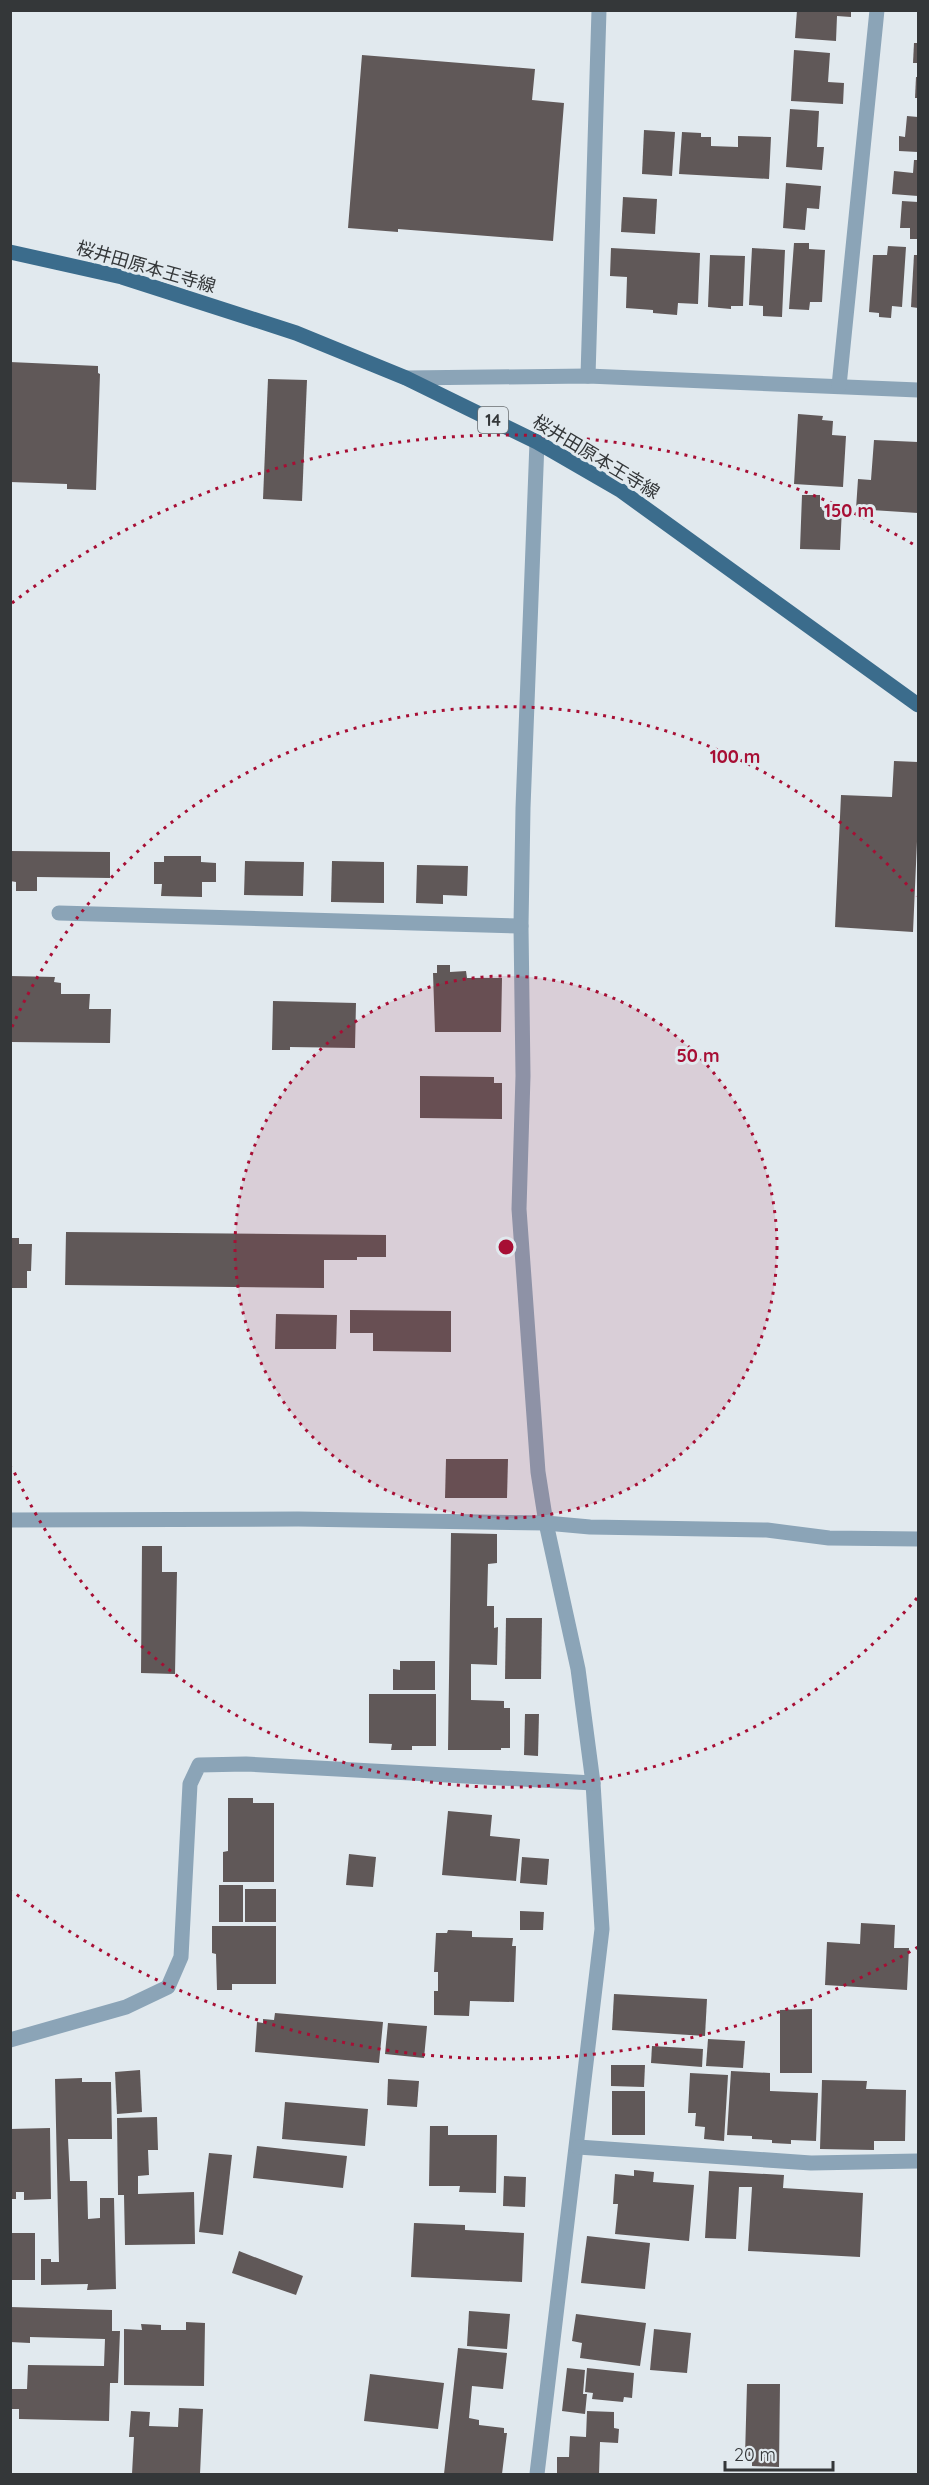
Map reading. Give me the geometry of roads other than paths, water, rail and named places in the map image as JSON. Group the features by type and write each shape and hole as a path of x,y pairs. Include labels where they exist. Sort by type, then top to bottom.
{"main road":[{"name":"桜井田原本王寺線","path":"10,252 122,277 296,333 406,378 537,442 620,490 918,705"}],"street":[{"path":"588,376 599,10"},
{"path":"839,386 877,10"},
{"path":"406,378 588,376 918,390"},
{"path":"537,442 521,926 523,1076 519,1209 538,1472 546,1523 578,1669 593,1783 602,1929 578,2148 537,2475"},
{"path":"59,913 521,926"},
{"path":"10,1520 298,1519 546,1523 590,1527 767,1530 829,1538 918,1539"},
{"path":"10,2040 126,2007 168,1986 181,1957 190,1784 199,1765 246,1764 593,1783"},
{"path":"578,2148 811,2163 918,2161"}]}
